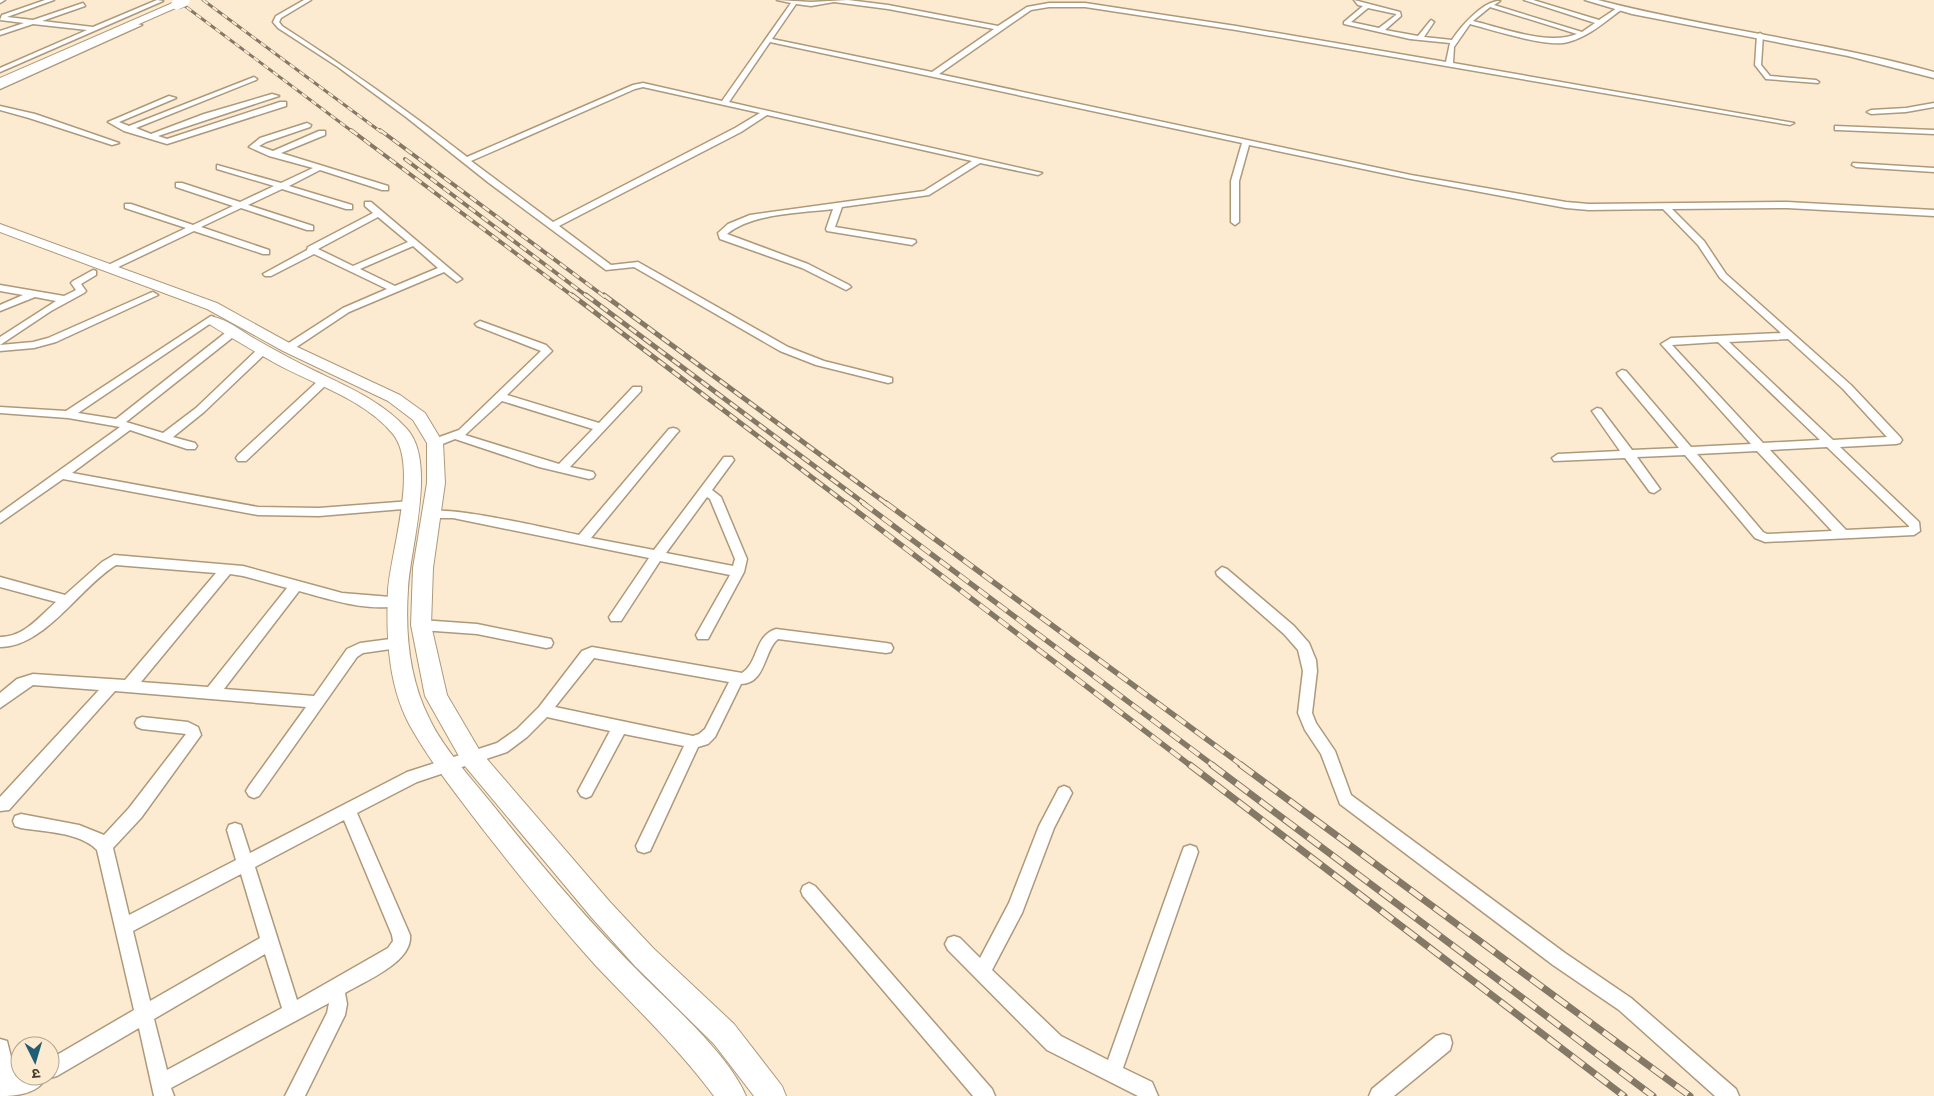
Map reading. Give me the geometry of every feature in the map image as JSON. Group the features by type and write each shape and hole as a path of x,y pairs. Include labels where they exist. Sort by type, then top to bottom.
{"main road":[{"path":"0,76 171,0"},
{"path":"0,82 186,0"},
{"path":"0,228 106,272 211,319 263,350 378,411 402,433 408,445 412,471 411,505 401,565 398,601 398,643 403,681 420,724 446,764 532,874 605,956 698,1051 732,1096"},
{"path":"0,239 212,306 288,348 394,398 418,417 435,443 436,482 423,568 421,625 436,696 472,758 626,937 724,1034 772,1096"}],"street":[{"path":"0,18 51,0"},
{"path":"308,0 278,17 276,22 280,27 369,86 609,268 635,264 784,349 820,362 888,380"},
{"path":"780,0 817,4 834,0 888,7 997,28"},
{"path":"1357,0 1358,3 1366,6 1393,11 1399,14 1380,31"},
{"path":"1485,0 1582,34"},
{"path":"1527,0 1599,22"},
{"path":"1589,0 1670,21 1760,35 1880,59 1934,75"},
{"path":"0,70 160,1"},
{"path":"1449,65 1451,46 1468,22 1480,11 1495,2"},
{"path":"725,102 794,3"},
{"path":"0,33 83,4"},
{"path":"934,74 1022,12 1036,7 1097,5 1790,123"},
{"path":"1366,6 1346,23 1380,31 1454,42"},
{"path":"1468,22 1555,41 1571,40 1619,9"},
{"path":"0,18 95,29"},
{"path":"1420,37 1420,34 1431,22"},
{"path":"0,87 139,25"},
{"path":"1760,35 1758,65 1768,78 1816,82"},
{"path":"770,40 1412,176 1566,205 1787,205 1934,213"},
{"path":"112,129 123,127 254,79"},
{"path":"466,160 638,85 649,85 1038,173"},
{"path":"149,137 207,116 275,96"},
{"path":"172,98 112,121 149,137 170,142 283,104"},
{"path":"1871,112 1906,110 1934,105"},
{"path":"0,108 32,116 115,143"},
{"path":"553,226 738,130 767,112"},
{"path":"307,125 263,140 253,147 385,188"},
{"path":"1838,128 1934,132"},
{"path":"94,136 103,132"},
{"path":"272,154 322,133"},
{"path":"1235,222 1235,181 1246,141"},
{"path":"846,287 805,266 722,235 731,226 750,218 926,193 979,160"},
{"path":"1856,166 1934,170"},
{"path":"220,167 349,207"},
{"path":"0,347 63,300 80,291 76,283 106,272 319,168"},
{"path":"178,186 310,228"},
{"path":"368,204 457,280"},
{"path":"839,204 830,229 912,242"},
{"path":"128,206 266,252"},
{"path":"1558,458 1893,441 1896,438 1847,388 1723,276 1701,243 1665,206"},
{"path":"313,251 311,249 318,244 379,213"},
{"path":"353,269 414,243"},
{"path":"313,251 394,289"},
{"path":"268,274 313,251"},
{"path":"288,348 346,310 444,269"},
{"path":"0,288 63,300"},
{"path":"0,308 34,294"},
{"path":"0,347 52,340 154,295"},
{"path":"68,415 211,319"},
{"path":"435,443 456,436 501,397 545,354 546,349 480,324"},
{"path":"0,519 61,475 233,332"},
{"path":"1789,336 1671,341 1666,344 1760,448 1843,534"},
{"path":"1622,372 1759,535 1765,538 1914,531 1916,524 1721,339"},
{"path":"165,437 200,410 263,350"},
{"path":"242,458 323,382"},
{"path":"561,469 637,389"},
{"path":"501,397 600,427"},
{"path":"0,410 68,415 123,424 191,446"},
{"path":"1597,411 1654,489"},
{"path":"581,540 673,431"},
{"path":"456,436 561,469 589,475"},
{"path":"616,617 657,556 728,460"},
{"path":"61,475 258,511 319,512 411,505"},
{"path":"704,635 738,572 741,558 715,498 705,491"},
{"path":"430,514 453,514 738,572"},
{"path":"0,642 19,641 114,560 227,569 342,598 362,601 398,601"},
{"path":"129,686 227,569"},
{"path":"1222,572 1289,630 1304,648 1309,660 1310,672 1305,713 1310,726 1328,751 1344,799 1559,959 1626,1004 1729,1096"},
{"path":"0,582 67,600"},
{"path":"212,693 296,585"},
{"path":"421,625 477,629 546,643"},
{"path":"125,926 347,809 412,777 446,764 502,748 512,742 544,711 581,662 592,652 737,679 750,677 766,640 776,634 886,648"},
{"path":"254,790 352,653 360,648 398,643"},
{"path":"0,702 21,683 33,679 316,702"},
{"path":"544,711 693,742 705,739 710,733 737,679"},
{"path":"3,805 112,685"},
{"path":"104,846 135,813 194,735 193,731 188,728 142,723"},
{"path":"586,791 620,727"},
{"path":"644,846 693,742"},
{"path":"982,972 1016,907 1047,826 1064,793"},
{"path":"20,821 88,834 100,840 104,846 125,926 163,1089 394,954 402,941 347,809"},
{"path":"235,830 292,1013"},
{"path":"1113,1071 1148,980 1169,908 1190,852"},
{"path":"809,891 985,1096"},
{"path":"60,1063 270,942"},
{"path":"954,944 1054,1043 1113,1071 1145,1089 1148,1096"},
{"path":"295,1096 336,1015 338,1004 336,989"},
{"path":"1379,1096 1443,1043"},
{"path":"0,1048 7,1094 20,1086"}],"railway":[{"path":"177,0 353,132"},
{"path":"203,0 381,132"},
{"path":"351,130 574,297"},
{"path":"380,130 605,297"},
{"path":"405,159 588,297"},
{"path":"572,295 847,504"},
{"path":"586,295 865,504"},
{"path":"604,295 887,504"},
{"path":"846,503 1191,766"},
{"path":"863,503 1214,766"},
{"path":"886,503 1243,766"},
{"path":"1190,765 1624,1096"},
{"path":"1212,765 1653,1096"},
{"path":"1241,765 1690,1096"}]}
